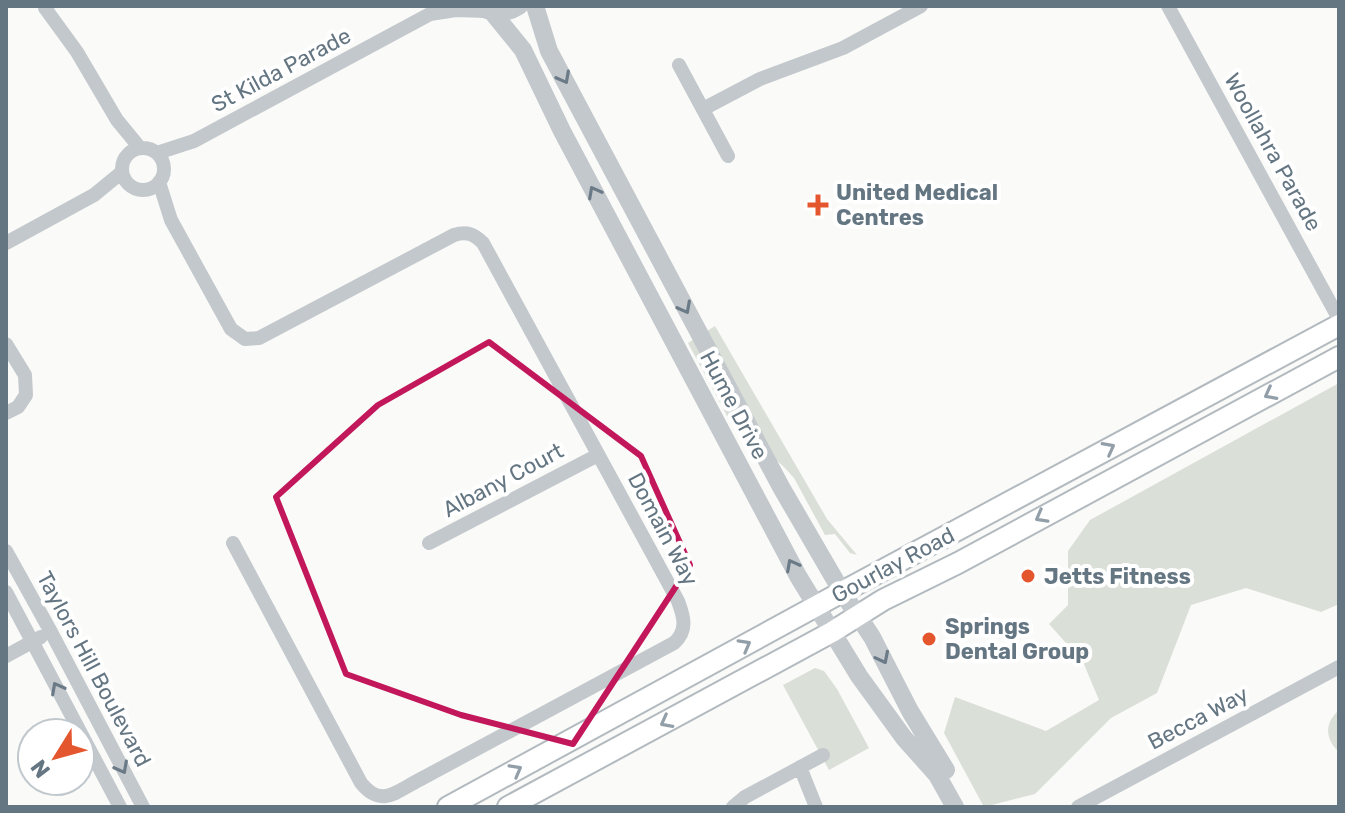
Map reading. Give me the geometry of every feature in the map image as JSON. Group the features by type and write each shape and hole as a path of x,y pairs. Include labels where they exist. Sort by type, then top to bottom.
{"main road":[{"name":"Gourlay Road","path":"448,807 1339,322"},
{"name":"Gourlay Road","path":"508,807 832,632 883,600 958,563 1339,357"}],"street":[{"path":"486,10 511,11 519,6"},
{"name":"Hume Drive","path":"535,6 549,51 773,473 842,592 872,637 910,711 966,807"},
{"path":"703,109 760,79 843,48 921,6"},
{"name":"Woollahra Parade","path":"1168,6 1339,322"},
{"path":"45,7 77,52 117,120 140,148"},
{"name":"St Kilda Parade","path":"160,160 434,10 486,10"},
{"name":"Hume Drive","path":"486,10 523,50 596,196 816,607 880,705 937,775 955,807"},
{"path":"679,65 728,156"},
{"path":"117,120 126,157"},
{"path":"140,148 152,150 164,172 159,182 150,189 134,188 126,179 123,162 126,157 140,148"},
{"path":"6,243 126,179"},
{"name":"Domain Way","path":"159,182 171,220 231,329 245,339 259,338 454,235 464,232 475,235 483,243 678,601 684,615 684,627 681,637 674,643 387,797 375,796 361,783 233,543"},
{"name":"Domain Way","path":"145,190 171,220"},
{"path":"6,344 25,375 26,395 18,407 6,413"},
{"name":"Albany Court","path":"429,543 598,455"},
{"name":"Taylors Hill Boulevard","path":"6,551 143,807"},
{"name":"Taylors Hill Boulevard","path":"6,592 120,807"},
{"path":"6,656 51,632"},
{"name":"Becca Way","path":"1078,807 1339,667"},
{"path":"733,807 745,797 823,755"},
{"path":"796,770 815,804"}],"highlighted area":[{"path":"489,342 641,456 690,565 573,744 461,715 346,674 276,497 378,405"}],"shaded area":[{"path":"715,326 827,519 857,555 850,553 835,534 825,535 794,478 727,416 688,343"},
{"path":"1339,383 1339,604 1321,612 1246,588 1191,605 1157,693 1111,718 1035,794 984,807 944,733 955,697 1046,731 1099,700 1083,662 1049,624 1068,605 1068,551 1090,520"},
{"path":"815,668 824,671 837,689 869,748 829,770 783,685"},
{"path":"1339,710 1339,752 1331,742 1328,731 1331,720"}],"place":[{"name":"United Medical Centres","path":"818,205"},
{"name":"Jetts Fitness","path":"1028,576"},
{"name":"Springs Dental Group","path":"929,639"}]}
